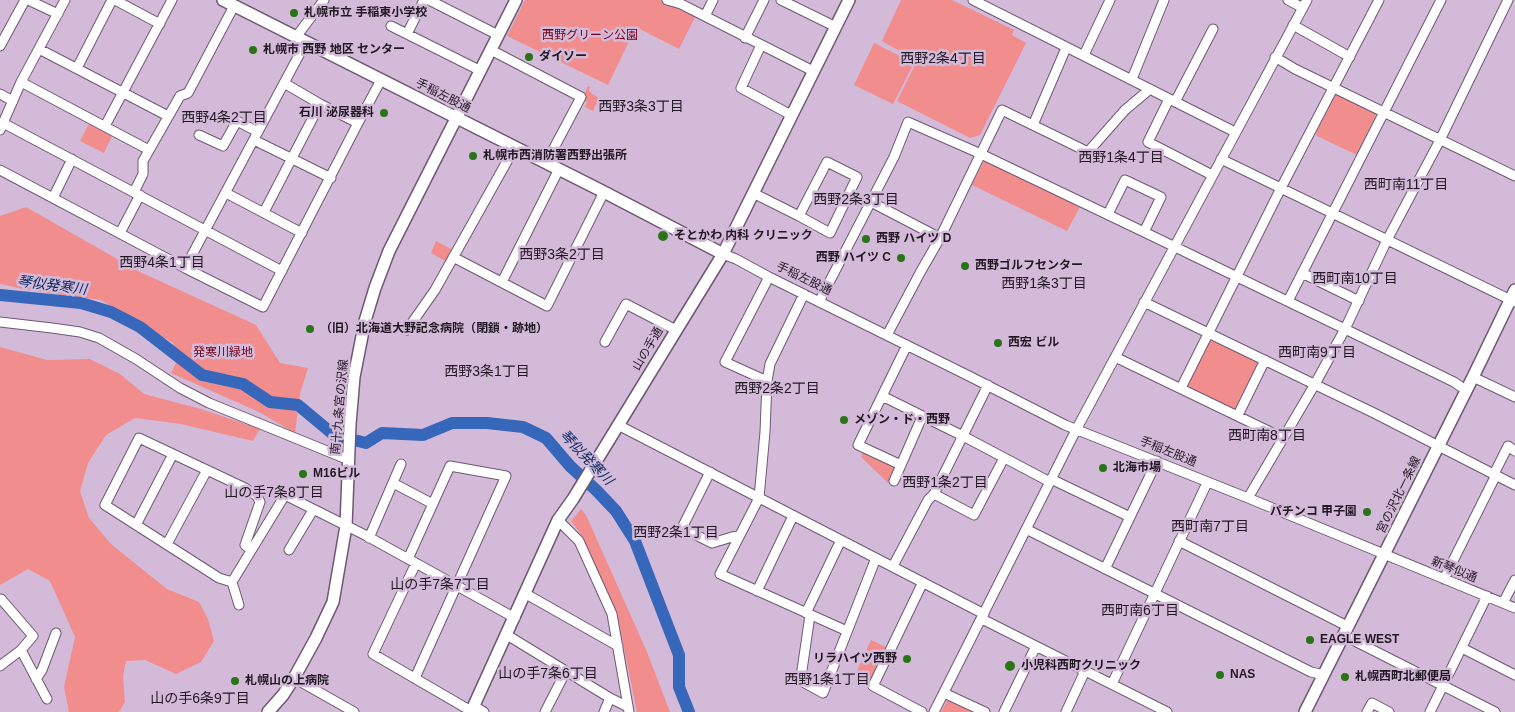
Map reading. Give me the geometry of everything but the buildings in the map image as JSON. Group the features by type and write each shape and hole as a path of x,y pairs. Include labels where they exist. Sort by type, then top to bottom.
{"main road":[{"name":"手稲左股通","path":"223,0 457,119 515,146 722,254"},
{"name":"南十九条宮の沢線","path":"268,712 283,695 294,678 333,602 346,526 354,378 365,320 375,288 389,251 516,0"},
{"name":"山の手通","path":"475,710 558,520 598,459 722,254 849,0"},
{"name":"宮の沢北一条線","path":"1305,712 1513,297"}],"street":[{"path":"0,46 26,0 58,14"},
{"path":"65,0 21,82 1,127 72,159 282,271"},
{"path":"77,68 114,0 160,24"},
{"path":"104,126 172,0"},
{"path":"185,268 284,83 301,39 324,0"},
{"path":"407,34 424,0"},
{"path":"430,0 498,35"},
{"path":"705,16 713,0"},
{"path":"745,38 764,0"},
{"path":"781,0 836,27"},
{"path":"973,0 1235,132"},
{"path":"1084,55 1110,0"},
{"path":"1132,80 1164,0"},
{"path":"934,712 1076,430 1305,4 1288,0"},
{"path":"1181,388 1280,188 1379,0"},
{"path":"1288,301 1441,0"},
{"path":"1248,498 1345,329 1387,240 1440,140 1508,0 1515,4"},
{"path":"671,1 681,4 813,71"},
{"path":"120,233 137,194 143,174 143,160 148,150 180,96 188,93 234,6"},
{"path":"392,26 481,71"},
{"path":"1292,26 1350,58"},
{"path":"1212,175 1148,142 1213,29"},
{"path":"761,45 741,88 791,115"},
{"path":"1033,125 1066,48"},
{"path":"39,49 168,116"},
{"path":"491,50 580,97 546,163"},
{"path":"1275,57 1515,176"},
{"path":"0,170 263,307 381,80"},
{"path":"21,82 148,150"},
{"path":"284,83 358,123"},
{"path":"888,335 940,238 1002,110 1088,152 1125,110 1150,89"},
{"path":"0,94 13,101"},
{"path":"264,212 320,104"},
{"path":"199,135 223,146 237,121 256,136 291,158 330,178"},
{"path":"819,302 894,157 908,122 1108,214 1454,382 1467,391"},
{"path":"407,330 435,290 515,146"},
{"path":"1221,158 1387,240 1513,297"},
{"path":"53,198 72,159"},
{"path":"753,193 830,233 857,177 827,162 799,216"},
{"path":"502,282 559,170"},
{"path":"1108,214 1126,180 1162,197 1144,232"},
{"path":"453,257 547,306 604,192"},
{"path":"226,193 302,233"},
{"path":"871,202 940,238"},
{"name":"手稲左股通","path":"722,254 736,259 1076,430 1157,461 1384,555"},
{"path":"1302,273 1359,301"},
{"path":"767,381 725,362 769,277"},
{"path":"804,294 770,364 767,381 759,498 720,574 847,631"},
{"path":"1144,302 1315,384 1515,485"},
{"path":"605,342 626,304 676,330"},
{"path":"0,322 80,332 98,338 136,359 180,388 209,403 349,460"},
{"path":"901,465 858,445 907,345"},
{"path":"1115,357 1283,438"},
{"path":"1238,416 1265,360"},
{"path":"1473,377 1515,397"},
{"path":"893,566 928,500 934,494 988,385"},
{"path":"882,396 1004,458 1130,517"},
{"path":"894,481 922,417"},
{"path":"618,425 893,566 1036,646 1167,712"},
{"path":"232,582 220,578 105,505 139,438 245,488 257,496 260,502 245,545 251,550"},
{"path":"1444,580 1508,446 1515,451"},
{"path":"136,525 173,454"},
{"path":"934,494 974,514 1004,458"},
{"path":"1105,569 1157,461"},
{"path":"369,538 401,464"},
{"path":"415,678 506,476 450,466 373,654 415,678 475,710"},
{"path":"167,544 207,470"},
{"path":"710,472 682,528 712,543 739,536"},
{"path":"392,483 433,504"},
{"path":"1112,684 1207,483"},
{"path":"239,605 232,582 286,494 515,618"},
{"path":"289,550 314,510"},
{"path":"757,591 793,516"},
{"path":"558,520 579,541 612,614 628,709"},
{"path":"1026,529 1311,672 1324,675"},
{"path":"841,540 808,614 801,677 803,682 823,693 876,558"},
{"path":"1179,541 1494,712"},
{"name":"新琴似通","path":"1384,555 1515,608"},
{"path":"1503,603 1515,580"},
{"path":"922,712 873,686 923,582"},
{"path":"526,594 618,646"},
{"path":"1430,712 1487,596"},
{"path":"0,666 21,650 33,636 1,599"},
{"path":"36,679 42,670 56,634"},
{"path":"507,635 628,709"},
{"path":"1004,712 1036,646"},
{"path":"1462,648 1515,675"},
{"path":"21,650 47,698"},
{"path":"545,712 566,671"},
{"path":"1066,712 1085,671"},
{"path":"294,678 348,710"},
{"path":"944,692 985,712"},
{"path":"604,712 610,698"},
{"path":"1367,712 1372,703 1389,712"}],"green space":[{"name":"西野グリーン公園","path":"525,0 660,0 695,17 679,49 636,27 608,85 507,36"},
{"path":"901,0 952,0 1014,30 1012,35 1026,43 980,135 970,138 897,101 917,61 882,41"},
{"path":"874,43 914,63 893,104 854,85"},
{"path":"588,86 590,87 589,91 599,98 593,111 585,107 587,102 582,99"},
{"path":"1336,94 1375,112 1376,115 1357,155 1317,136 1316,133"},
{"path":"89,124 112,136 104,153 80,141"},
{"path":"987,160 1080,207 1067,231 972,185 984,161"},
{"name":"発寒川緑地","path":"26,207 140,272 256,325 280,363 308,368 300,394 295,433 259,412 171,373 176,363 173,343 101,300 27,290 0,284 0,216"},
{"path":"436,241 453,250 447,262 431,253"},
{"path":"1214,340 1258,362 1258,366 1237,408 1234,409 1190,387 1188,383 1209,342"},
{"path":"0,347 47,360 90,359 120,374 144,394 201,409 260,429 253,441 181,424 135,418 106,435 88,463 80,491 89,518 111,544 167,589 199,602 208,619 214,641 201,662 176,674 145,660 126,661 123,676 125,702 119,712 69,712 64,687 75,637 50,581 28,569 0,585"},
{"path":"864,451 896,467 888,483 861,457"},
{"path":"581,509 586,515 647,652 670,712 637,712 617,614 580,533 571,521"},
{"path":"871,640 886,647 871,678 857,671"},
{"path":"948,699 978,712 941,712"}],"waterway":[{"name":"琴似発寒川","path":"0,295 81,303 111,312 140,327 202,375 243,384 270,402 298,405 334,435 366,443 382,433 423,435 452,423 487,423 523,427 546,438 570,466 616,511 635,541 679,655 679,687 689,712"}],"place":[{"name":"札幌市立 手稲東小学校","path":"294,13"},
{"name":"札幌市 西野 地区 センター","path":"253,50"},
{"name":"ダイソー","path":"529,57"},
{"name":"石川 泌尿器科","path":"384,113"},
{"name":"札幌市西消防署西野出張所","path":"473,156"},
{"name":"そとかわ 内科 クリニック","path":"663,236"},
{"name":"西野 ハイツ D","path":"866,239"},
{"name":"西野 ハイツ C","path":"901,258"},
{"name":"西野ゴルフセンター","path":"965,266"},
{"name":"（旧）北海道大野記念病院（閉鎖・跡地）","path":"310,329"},
{"name":"西宏 ビル","path":"998,343"},
{"name":"メゾン・ド・西野","path":"844,420"},
{"name":"北海市場","path":"1103,468"},
{"name":"M16ビル","path":"303,474"},
{"name":"パチンコ 甲子園","path":"1367,512"},
{"name":"EAGLE WEST","path":"1310,640"},
{"name":"リラハイツ西野","path":"907,659"},
{"name":"小児科西町クリニック","path":"1010,666"},
{"name":"NAS","path":"1220,675"},
{"name":"札幌西町北郵便局","path":"1345,677"},
{"name":"札幌山の上病院","path":"235,681"}],"district":[{"name":"西野2条4丁目","path":"943,59"},
{"name":"西野3条3丁目","path":"641,107"},
{"name":"西野4条2丁目","path":"224,118"},
{"name":"西野1条4丁目","path":"1121,158"},
{"name":"西町南11丁目","path":"1406,185"},
{"name":"西野2条3丁目","path":"856,200"},
{"name":"西野3条2丁目","path":"562,255"},
{"name":"西野4条1丁目","path":"162,263"},
{"name":"西町南10丁目","path":"1355,279"},
{"name":"西野1条3丁目","path":"1044,284"},
{"name":"西町南9丁目","path":"1317,353"},
{"name":"西野3条1丁目","path":"487,372"},
{"name":"西野2条2丁目","path":"777,389"},
{"name":"西町南8丁目","path":"1267,436"},
{"name":"西野1条2丁目","path":"945,483"},
{"name":"山の手7条8丁目","path":"274,493"},
{"name":"西町南7丁目","path":"1210,527"},
{"name":"西野2条1丁目","path":"676,533"},
{"name":"山の手7条7丁目","path":"440,585"},
{"name":"西町南6丁目","path":"1140,611"},
{"name":"山の手7条6丁目","path":"548,674"},
{"name":"西野1条1丁目","path":"827,680"},
{"name":"山の手6条9丁目","path":"200,699"}]}
